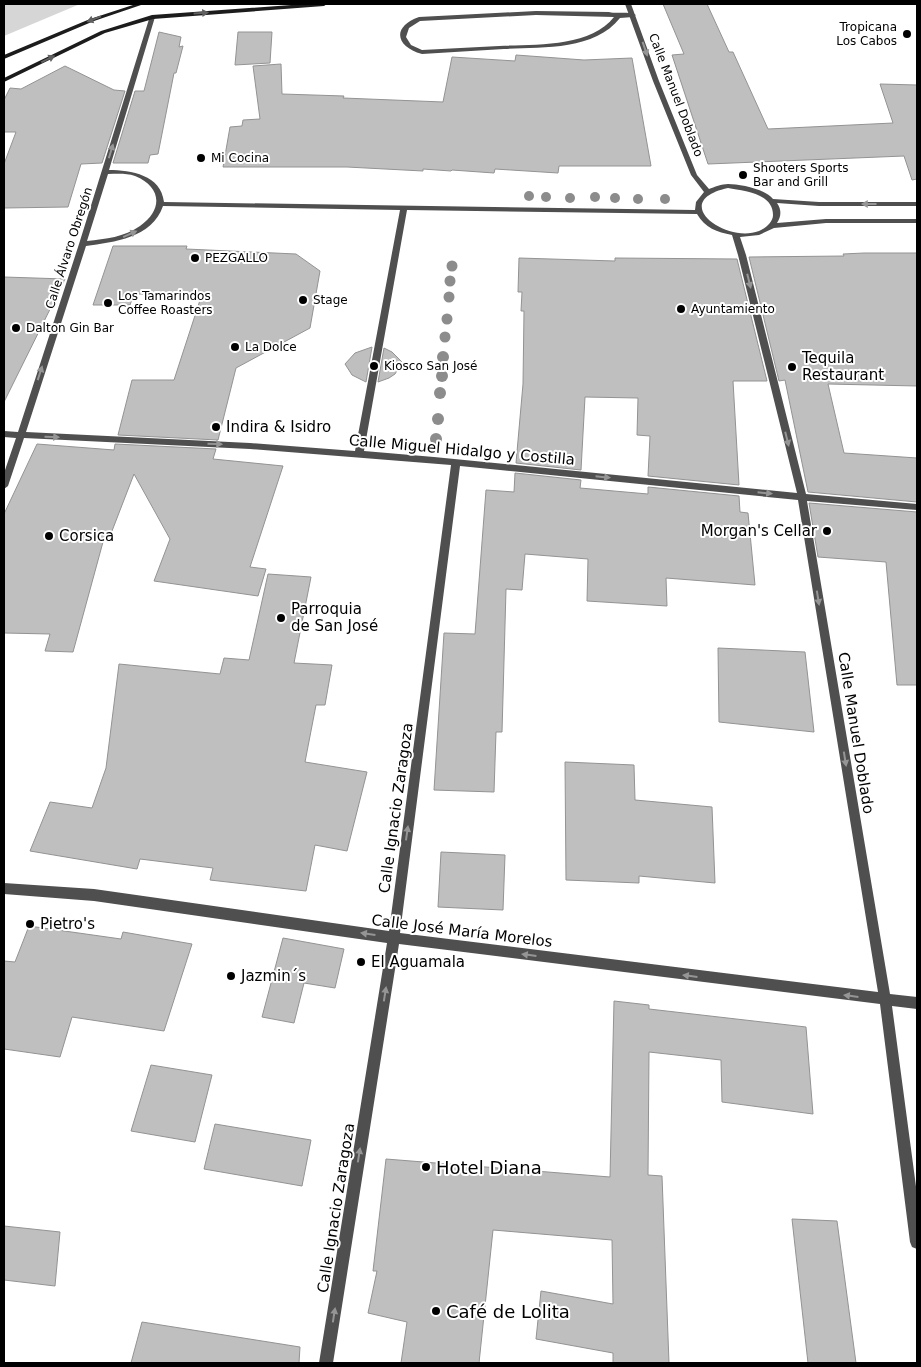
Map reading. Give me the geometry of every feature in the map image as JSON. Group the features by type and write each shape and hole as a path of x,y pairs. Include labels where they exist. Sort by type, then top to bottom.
{"main road":[{"path":"4,58 92,20 141,4"},
{"path":"4,80 104,32 152,17 324,4"}],"street":[{"name":"Calle Manuel Doblado","path":"628,4 656,81 694,175 707,192"},
{"path":"618,16 613,23 591,36 579,41 559,44 422,52 409,48 403,40 403,31 407,25 419,19 536,13 633,15"},
{"name":"Calle Álvaro Obregón","path":"4,486 83,244 152,17"},
{"path":"83,244 126,237 143,228 156,216 161,204 160,192 151,182 138,175 105,172"},
{"path":"917,204 819,204 772,201 758,192 728,186 707,192 699,202 699,212 710,225 735,234 753,234 772,226 826,221 917,220"},
{"path":"772,201 778,214 772,226"},
{"path":"161,204 699,212"},
{"path":"359,454 404,208"},
{"name":"Calle Manuel Doblado","path":"735,234 742,255 802,497 885,1000 917,1242"},
{"name":"Calle Miguel Hidalgo y Costilla","path":"4,434 250,446 359,454 917,507"},
{"name":"Calle Ignacio Zaragoza","path":"326,1363 394,938 456,463"},
{"name":"Calle José María Morelos","path":"4,888 94,895 394,938 917,1003"}],"shaded area":[{"path":"4,4 80,4 4,36"}],"building":[{"path":"663,4 707,4 729,52 733,52 768,129 893,123 880,84 917,85 917,179 912,180 904,156 708,164 672,55 684,54"},
{"path":"159,32 181,37 179,47 183,46 176,73 174,73 158,154 150,155 148,163 113,163 135,91 144,91"},
{"path":"238,32 272,32 270,63 235,65"},
{"path":"516,55 584,60 632,58 651,166 559,166 558,173 495,169 494,173 347,167 223,167 230,127 242,126 243,120 260,119 253,66 281,64 282,94 443,102 452,57 515,61"},
{"path":"65,66 114,90 125,91 102,163 81,164 68,207 4,208 4,164 16,132 4,132 4,100 10,88 21,89"},
{"path":"113,246 187,246 186,249 296,254 320,271 310,328 236,368 218,440 118,435 132,380 174,380 202,294 134,294 130,305 93,305"},
{"path":"917,253 917,386 828,384 844,453 917,458 917,502 808,492 785,380 779,381 749,257 844,256 843,254"},
{"path":"519,258 615,261 615,258 737,259 767,381 733,381 739,485 648,476 650,436 637,435 638,398 585,397 581,470 516,463 523,384 524,311 521,311 522,292 518,292"},
{"path":"4,277 65,279 4,402"},
{"path":"372,347 366,382 352,375 345,364 355,353"},
{"path":"384,348 392,352 402,362 395,374 378,382"},
{"path":"37,444 114,450 115,444 216,449 213,459 283,466 250,567 266,569 258,596 154,581 170,539 134,474 112,531 106,531 73,652 45,651 50,634 4,633 4,514"},
{"path":"515,473 581,480 580,488 648,494 648,487 739,496 740,512 748,513 755,585 666,578 667,606 587,601 588,559 525,554 522,590 506,589 502,732 496,732 494,792 434,790 444,633 475,634 486,490 514,492"},
{"path":"809,503 917,512 917,685 897,685 886,562 818,557"},
{"path":"268,574 311,577 294,663 332,665 325,705 316,705 305,762 367,772 347,851 315,845 306,891 210,880 213,868 140,859 137,869 30,851 50,802 92,808 106,768 119,664 220,674 224,658 249,660"},
{"path":"718,648 805,652 814,732 719,722"},
{"path":"565,762 634,765 635,800 712,807 715,883 639,876 639,883 566,880"},
{"path":"441,852 505,855 503,910 438,907"},
{"path":"29,926 121,939 123,932 192,944 164,1031 72,1017 60,1057 4,1049 4,961 15,962"},
{"path":"283,938 344,949 335,988 304,983 294,1023 262,1017"},
{"path":"614,1001 649,1005 649,1009 806,1027 813,1114 722,1102 721,1060 649,1052 648,1175 662,1176 669,1363 613,1363 613,1353 536,1339 541,1291 613,1304 612,1240 493,1230 479,1363 401,1363 407,1322 368,1313 377,1271 373,1271 386,1159 610,1177"},
{"path":"151,1065 212,1075 195,1142 131,1131"},
{"path":"215,1124 311,1140 302,1186 204,1169"},
{"path":"792,1219 837,1221 856,1363 808,1363"},
{"path":"4,1226 60,1232 55,1286 4,1280"},
{"path":"142,1322 300,1347 299,1363 131,1363"}],"place":[{"name":"Tropicana Los Cabos","path":"907,34"},
{"name":"Mi Cocina","path":"201,158"},
{"name":"Shooters Sports Bar and Grill","path":"743,175"},
{"name":"PEZGALLO","path":"195,258"},
{"name":"Stage","path":"303,300"},
{"name":"Los Tamarindos Coffee Roasters","path":"108,303"},
{"name":"Ayuntamiento","path":"681,309"},
{"name":"Dalton Gin Bar","path":"16,328"},
{"name":"La Dolce","path":"235,347"},
{"name":"Kiosco San José","path":"374,366"},
{"name":"Tequila Restaurant","path":"792,367"},
{"name":"Indira & Isidro","path":"216,427"},
{"name":"Morgan's Cellar","path":"827,531"},
{"name":"Corsica","path":"49,536"},
{"name":"Parroquia de San José","path":"281,618"},
{"name":"Pietro's","path":"30,924"},
{"name":"El Aguamala","path":"361,962"},
{"name":"Jazmin´s","path":"231,976"},
{"name":"Hotel Diana","path":"426,1167"},
{"name":"Café de Lolita","path":"436,1311"}]}
